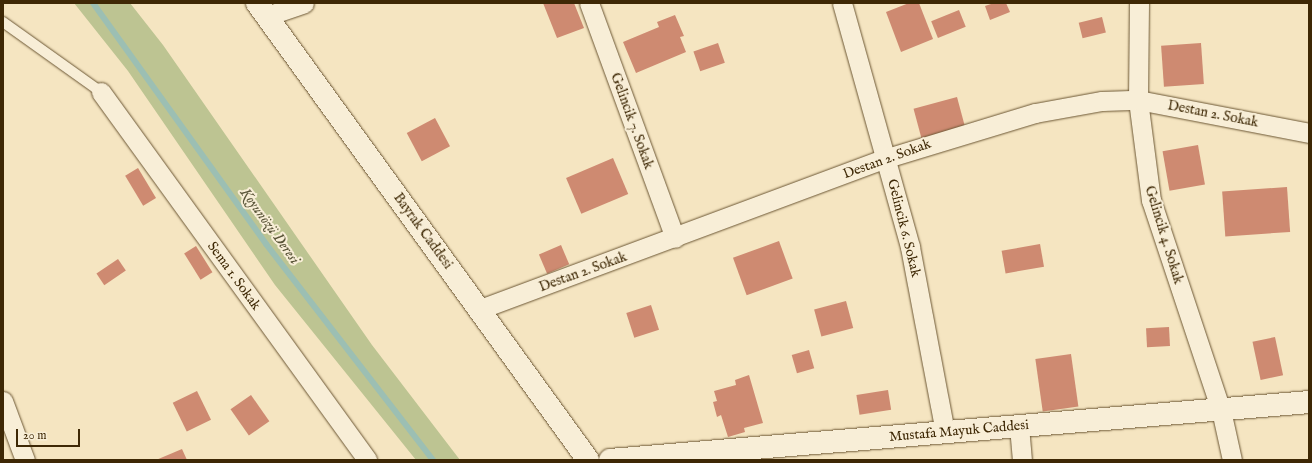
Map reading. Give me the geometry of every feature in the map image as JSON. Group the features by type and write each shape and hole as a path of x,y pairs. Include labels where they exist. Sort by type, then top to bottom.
{"street":[{"path":"262,10 304,3"},
{"name":"Gelincik 7. Sokak","path":"589,3 675,238"},
{"name":"Gelincik 6. Sokak","path":"842,3 887,158 910,247 945,432"},
{"name":"Gelincik 4. Sokak","path":"1139,3 1138,100 1151,200 1220,410 1232,460"},
{"name":"Bayrak Caddesi","path":"262,10 588,460"},
{"name":"Sema 1. Sokak","path":"100,92 367,460"},
{"name":"Destan 2. Sokak","path":"480,309 675,238 887,158 1035,113 1102,101 1138,100 1309,133"},
{"path":"3,401 25,460"},
{"name":"Mustafa Mayuk Caddesi","path":"610,460 1309,402"},
{"path":"1019,426 1022,460"}],"lane":[{"path":"3,22 100,92"}],"green space":[{"path":"74,3 130,3 163,45 372,345 460,460 416,460 275,285 128,71"}],"building":[{"path":"543,3 574,3 584,28 557,38"},
{"path":"909,3 919,3 933,39 901,52 886,12"},
{"path":"994,3 1006,3 1010,12 990,20 985,6"},
{"path":"959,10 966,27 938,38 931,21"},
{"path":"675,15 684,36 680,37 686,52 636,73 623,42 659,27 657,22"},
{"path":"1102,17 1106,33 1083,38 1079,23"},
{"path":"718,43 725,63 700,71 693,51"},
{"path":"1201,43 1204,84 1164,87 1161,46"},
{"path":"957,97 966,130 922,141 914,109"},
{"path":"435,118 450,146 422,161 407,133"},
{"path":"1198,145 1205,184 1169,191 1163,151"},
{"path":"613,158 628,194 581,214 566,178"},
{"path":"138,168 156,198 143,206 125,176"},
{"path":"1287,187 1290,232 1225,236 1222,192"},
{"path":"779,241 793,279 747,295 733,258"},
{"path":"1040,244 1044,267 1006,273 1002,251"},
{"path":"561,245 569,264 547,274 539,254"},
{"path":"196,246 212,272 201,280 184,253"},
{"path":"118,259 126,271 104,285 96,274"},
{"path":"846,301 853,328 821,337 814,310"},
{"path":"651,305 659,330 634,338 626,313"},
{"path":"1169,327 1170,346 1147,347 1146,328"},
{"path":"1275,337 1283,375 1261,380 1253,342"},
{"path":"809,350 814,368 797,373 792,355"},
{"path":"1071,354 1078,406 1043,411 1035,359"},
{"path":"749,375 763,423 744,428 745,432 728,437 721,415 717,417 713,402 717,401 714,391 736,385 735,380"},
{"path":"888,390 891,410 860,415 856,395"},
{"path":"197,391 211,420 187,432 173,403"},
{"path":"251,395 269,421 249,436 231,409"},
{"path":"182,449 187,460 156,460"}],"waterway":[{"name":"Koyunözü Deresi","path":"93,3 266,244 433,460"}]}
